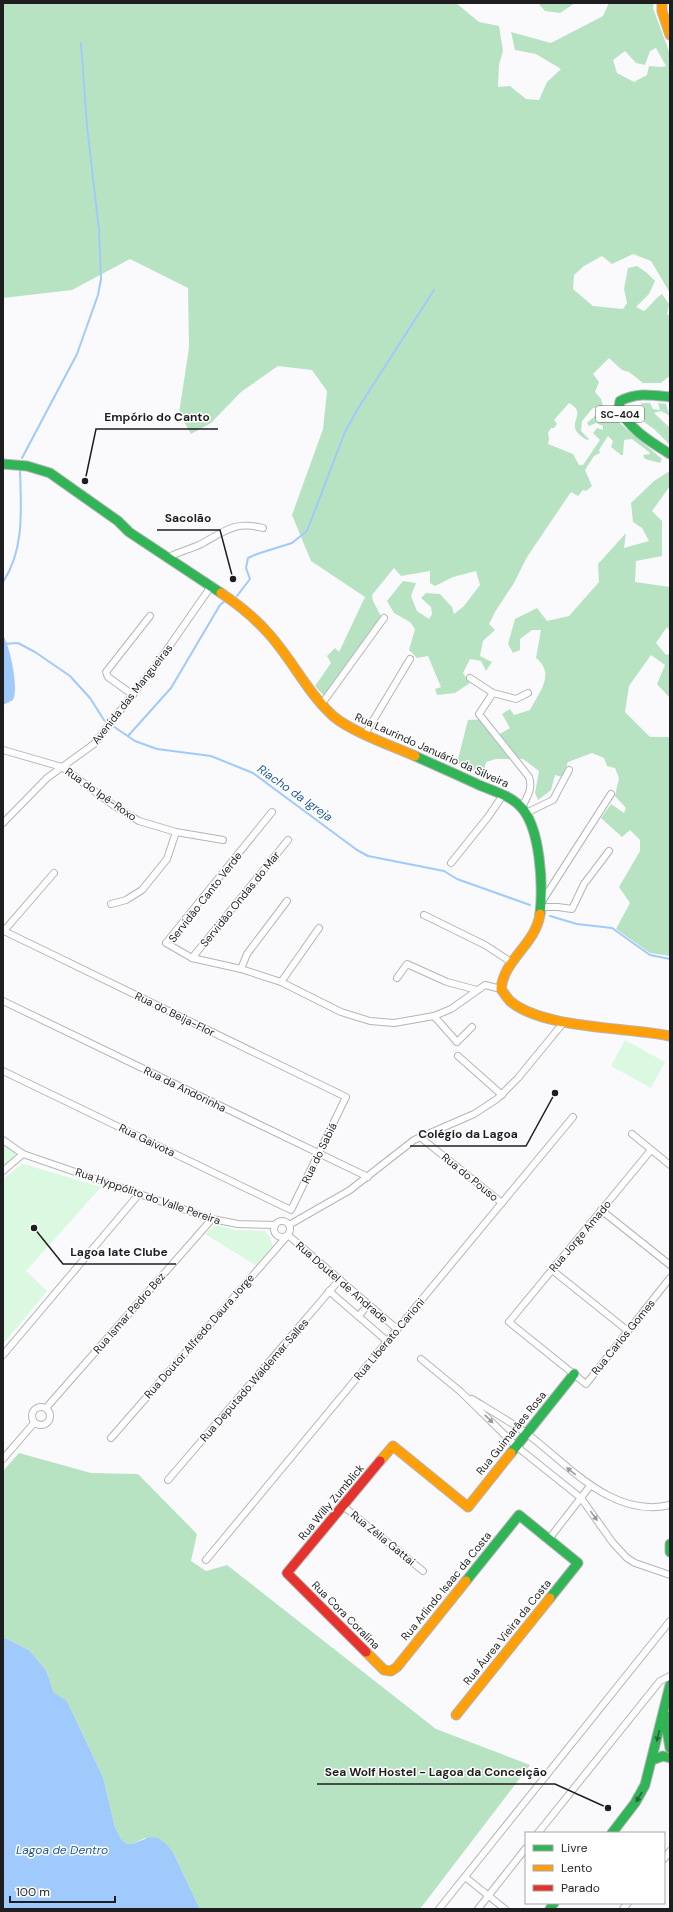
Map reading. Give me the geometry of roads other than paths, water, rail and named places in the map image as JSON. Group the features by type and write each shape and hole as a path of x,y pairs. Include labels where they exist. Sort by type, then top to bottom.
{"main road":[{"path":"662,3 662,11 670,35"},
{"name":"SC-404","path":"670,397 631,396 620,402 618,406 619,412 626,422 670,454"},
{"name":"Rua Laurindo Januário da Silveira","path":"3,464 25,464 38,467 50,473 118,521 129,532 212,585 241,606 261,626 321,705 335,718 365,734 502,794 524,810"},
{"path":"524,810 533,831 541,905 539,921 534,932 503,975 501,989 504,995 516,1006 540,1016 564,1022 628,1029 670,1036"},
{"name":"Rua Guimarães Rosa","path":"393,1446 468,1507 574,1374"},
{"name":"Rua Willy Zumblick","path":"287,1573 393,1446"},
{"name":"Rua Arlindo Isaac da Costa","path":"391,1671 397,1667 519,1515 549,1539"},
{"name":"Rua Áurea Vieira da Costa","path":"456,1715 578,1563 549,1539"},
{"path":"670,1544 670,1552"},
{"name":"Rua Cora Coralina","path":"287,1573 384,1670 391,1671"},
{"path":"613,1832 642,1793 648,1776 670,1684"},
{"path":"670,1716 667,1730 670,1748"},
{"path":"652,1760 663,1756 670,1758"}],"street":[{"path":"169,557 203,543 231,527 250,525 263,528"},
{"name":"Avenida das Mangueiras","path":"3,822 34,789 62,767 89,749 100,737 133,695 212,585"},
{"path":"133,695 108,677 106,672 150,616"},
{"path":"321,705 384,618"},
{"path":"365,734 410,658"},
{"path":"470,678 493,694 516,699 528,693"},
{"path":"493,694 479,714 529,777 531,783 530,791 524,810"},
{"name":"Rua do Ipê-Roxo","path":"3,750 62,767 128,815 149,825 176,832 223,840"},
{"path":"524,810 553,800 569,770"},
{"path":"451,863 485,821 502,794"},
{"path":"609,851 584,884 572,909 541,905 611,794"},
{"name":"Servidão Canto Verde","path":"272,812 166,943 192,958 241,969 281,982 341,1012 370,1021 394,1023 434,1016 451,1009 485,985 501,989"},
{"path":"111,904 126,900 142,890 167,859 176,832"},
{"name":"Servidão Ondas do Mar","path":"192,958 288,840"},
{"path":"4,931 54,872"},
{"path":"241,969 247,954 287,901"},
{"path":"424,915 485,944 511,962"},
{"path":"281,982 319,928"},
{"name":"Rua do Beija-Flor","path":"4,931 346,1097"},
{"path":"397,978 407,964 447,982 477,990"},
{"name":"Rua da Andorinha","path":"3,1001 368,1177"},
{"path":"434,1016 457,1042 472,1026"},
{"path":"289,1225 350,1190 407,1145 420,1137 485,1108 518,1078 564,1022"},
{"path":"458,1056 502,1094"},
{"name":"Rua Gaivota","path":"3,1071 291,1210"},
{"name":"Rua do Sabiá","path":"291,1210 346,1097"},
{"name":"Rua Liberato Carioni","path":"206,1560 573,1117"},
{"path":"632,1134 670,1165"},
{"name":"Rua do Pouso","path":"420,1137 502,1203"},
{"name":"Rua Hyppólito do Valle Pereira","path":"3,1140 24,1154 212,1219 238,1224 275,1225"},
{"name":"Rua Jorge Amado","path":"574,1374 509,1322 651,1150"},
{"path":"3,1171 24,1154"},
{"path":"3,1355 139,1194"},
{"path":"602,1210 670,1265"},
{"name":"Rua Ismar Pedro Bez","path":"46,1408 212,1219"},
{"path":"280,1221 287,1222 289,1225 290,1228 288,1235 283,1237 274,1231 275,1225 280,1221"},
{"name":"Rua Doutel de Andrade","path":"288,1235 397,1329"},
{"name":"Rua Doutor Alfredo Daura Jorge","path":"111,1438 288,1235"},
{"path":"552,1270 628,1331"},
{"name":"Rua Carlos Gomes","path":"574,1374 586,1384 670,1278"},
{"name":"Rua Deputado Waldemar Salles","path":"168,1480 340,1279"},
{"name":"Rua Doutel de Andrade","path":"329,1291 387,1341"},
{"path":"359,1316 368,1304"},
{"path":"421,1359 461,1392 516,1446 581,1498 613,1543 627,1558 635,1563 670,1575"},
{"path":"461,1392 526,1434 590,1486 640,1507 651,1508 670,1505"},
{"path":"40,1407 46,1408 50,1415 47,1423 42,1426 34,1423 32,1417 33,1411 40,1407"},
{"path":"3,1459 34,1423"},
{"path":"549,1539 590,1486"},
{"name":"Rua Zélia Gattai","path":"343,1506 423,1571"},
{"path":"439,1909 670,1621"},
{"path":"539,1832 660,1680 670,1676"},
{"path":"478,1909 525,1849"},
{"path":"465,1876 505,1909"}],"water":[{"path":"3,635 11,658 15,694 13,700 3,705"},
{"name":"Lagoa de Dentro","path":"3,1637 29,1650 46,1670 54,1693 67,1701 103,1777 115,1827 121,1839 127,1844 132,1844 150,1837 158,1838 165,1843 173,1852 200,1909 3,1909"}],"waterway":[{"path":"22,458 77,354 98,295 101,279 99,230 87,126 81,43"},
{"path":"237,596 250,579 246,568 248,558 292,543 307,531 345,432 357,410 434,290"},
{"path":"3,582 15,556 18,542 21,513 20,470"},
{"path":"128,736 171,688 220,605 225,601"},
{"name":"Riacho da Igreja","path":"3,644 18,643 35,652 70,676 90,698 104,720 135,741 157,749 211,756 253,773 357,850 368,856 444,871 457,879 530,905"},
{"name":"Riacho da Igreja","path":"550,916 577,924 612,928 650,955 670,959"}],"place":[{"name":"Empório do Canto","path":"85,481"},
{"name":"Sacolão","path":"233,579"},
{"name":"Colégio da Lagoa","path":"555,1093"},
{"name":"Lagoa Iate Clube","path":"34,1228"},
{"name":"Sea Wolf Hostel - Lagoa da Conceição","path":"608,1808"}]}
